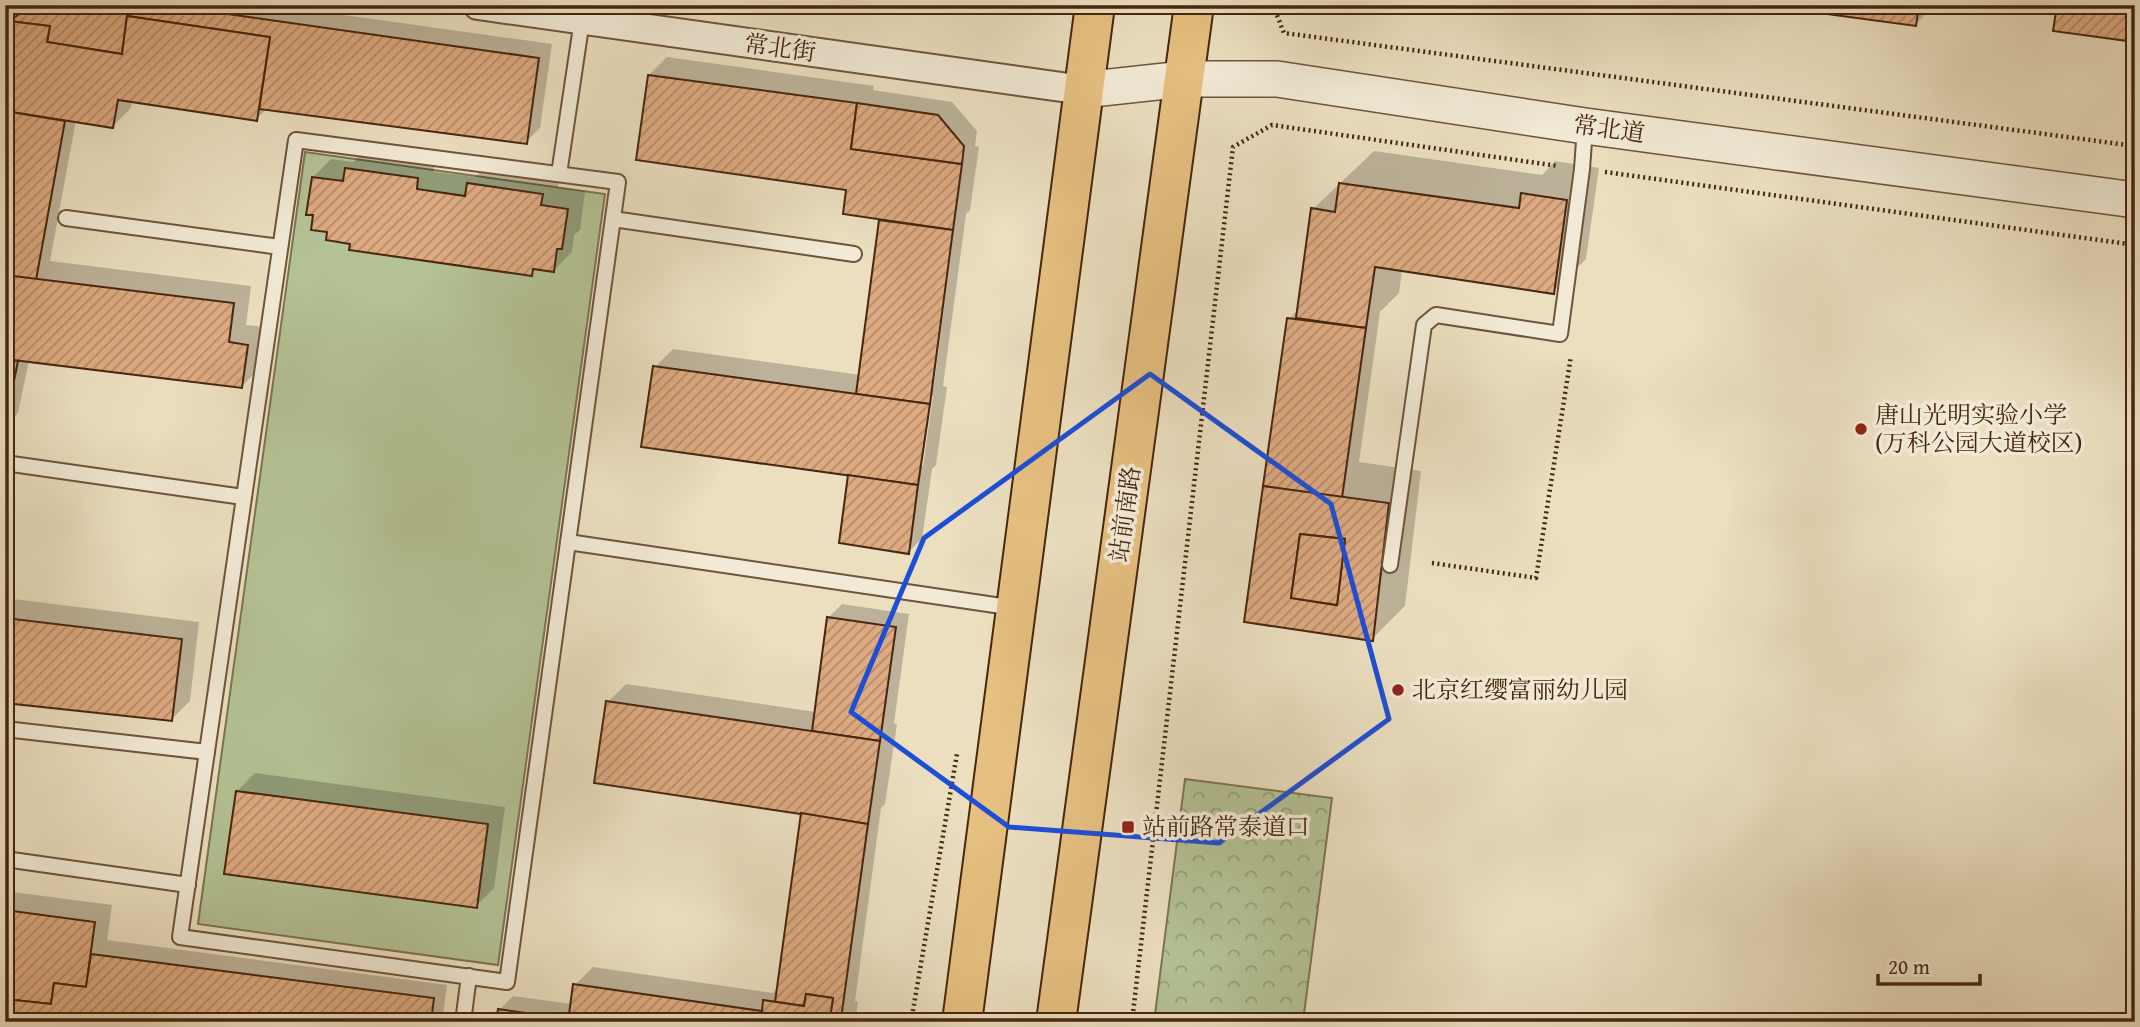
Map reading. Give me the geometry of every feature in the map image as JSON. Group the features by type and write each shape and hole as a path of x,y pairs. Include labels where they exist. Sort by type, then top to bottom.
{"main road":[{"path":"962,1022 1095,5"},
{"name":"站前南路","path":"1056,1022 1194,5"}],"street":[{"name":"常北街","path":"478,5 1083,90"},
{"name":"常北道","path":"1083,90 1184,79 1277,79 1586,126 2135,200"}],"lane":[{"path":"559,174 582,20"},
{"path":"1390,565 1424,325 1436,315 1560,334 1583,169 1586,126"},
{"path":"296,140 559,174 618,182 507,982 180,937 296,140"},
{"path":"66,218 280,247"},
{"path":"613,219 854,254"},
{"path":"5,463 243,496"},
{"path":"568,542 1016,608"},
{"path":"5,729 207,752"},
{"path":"5,859 188,885"},
{"path":"463,1022 469,976"}],"path":[{"path":"1273,5 1284,33 2135,146"},
{"path":"1432,563 1536,578 1573,348"}],"highlighted area":[{"path":"1150,374 1331,504 1389,719 1219,843 1009,827 851,712 924,538"}],"green space":[{"path":"305,152 605,194 498,965 198,924"},
{"path":"1185,779 1332,798 1303,1022 1154,1022"}],"building":[{"path":"33,5 163,5 539,58 527,144 259,109 270,37 127,16 122,54 47,42 50,26 9,21"},
{"path":"1759,5 1919,5 1916,26"},
{"path":"2057,5 2135,5 2135,42 2053,31"},
{"path":"127,16 270,37 257,121 118,100 113,128 5,111 5,46 9,21 50,26 47,42 122,54"},
{"path":"648,75 857,103 851,149 962,164 953,230 843,214 846,190 636,160"},
{"path":"857,103 938,115 964,146 962,164 851,149"},
{"path":"5,111 65,121 36,280 5,275"},
{"path":"345,168 418,178 417,189 465,196 467,183 543,194 541,205 568,209 562,249 557,249 554,272 533,269 532,276 349,250 350,244 326,240 327,232 311,230 313,215 306,215 312,177 343,181"},
{"path":"1339,183 1519,208 1521,193 1567,200 1554,294 1375,267 1366,328 1296,318 1311,208 1335,212"},
{"path":"879,220 953,230 930,404 856,394"},
{"path":"5,275 234,303 229,342 248,345 242,388 5,359"},
{"path":"1287,318 1366,328 1342,498 1263,486"},
{"path":"5,359 18,361 5,425"},
{"path":"653,366 930,404 918,485 641,447"},
{"path":"848,475 918,485 909,554 839,543"},
{"path":"1263,486 1389,503 1373,641 1244,622","holes":["1300,534 1345,539 1337,605 1291,598"]},
{"path":"1300,534 1345,539 1337,605 1291,598"},
{"path":"827,617 896,627 880,741 812,731"},
{"path":"5,618 182,639 172,721 5,703"},
{"path":"606,701 880,741 868,824 594,783"},
{"path":"236,791 488,824 477,908 224,874"},
{"path":"801,813 868,824 841,1019 830,1018 833,998 806,994 804,1006 775,1002"},
{"path":"5,910 95,922 86,987 54,983 51,1004 5,999"},
{"path":"91,954 434,998 431,1022 79,1022 5,1012 5,999 51,1004 54,983 86,987"},
{"path":"573,984 762,1011 763,1000 804,1006 806,994 833,998 830,1018 841,1019 841,1022 568,1022"},
{"path":"498,1009 568,1019 568,1022 496,1022"}],"place":[{"name":"唐山光明实验小学 (万科公园大道校区)","path":"1861,429"},
{"name":"北京红缨富丽幼儿园","path":"1398,690"},
{"name":"站前路常泰道口","path":"1128,827"}]}
